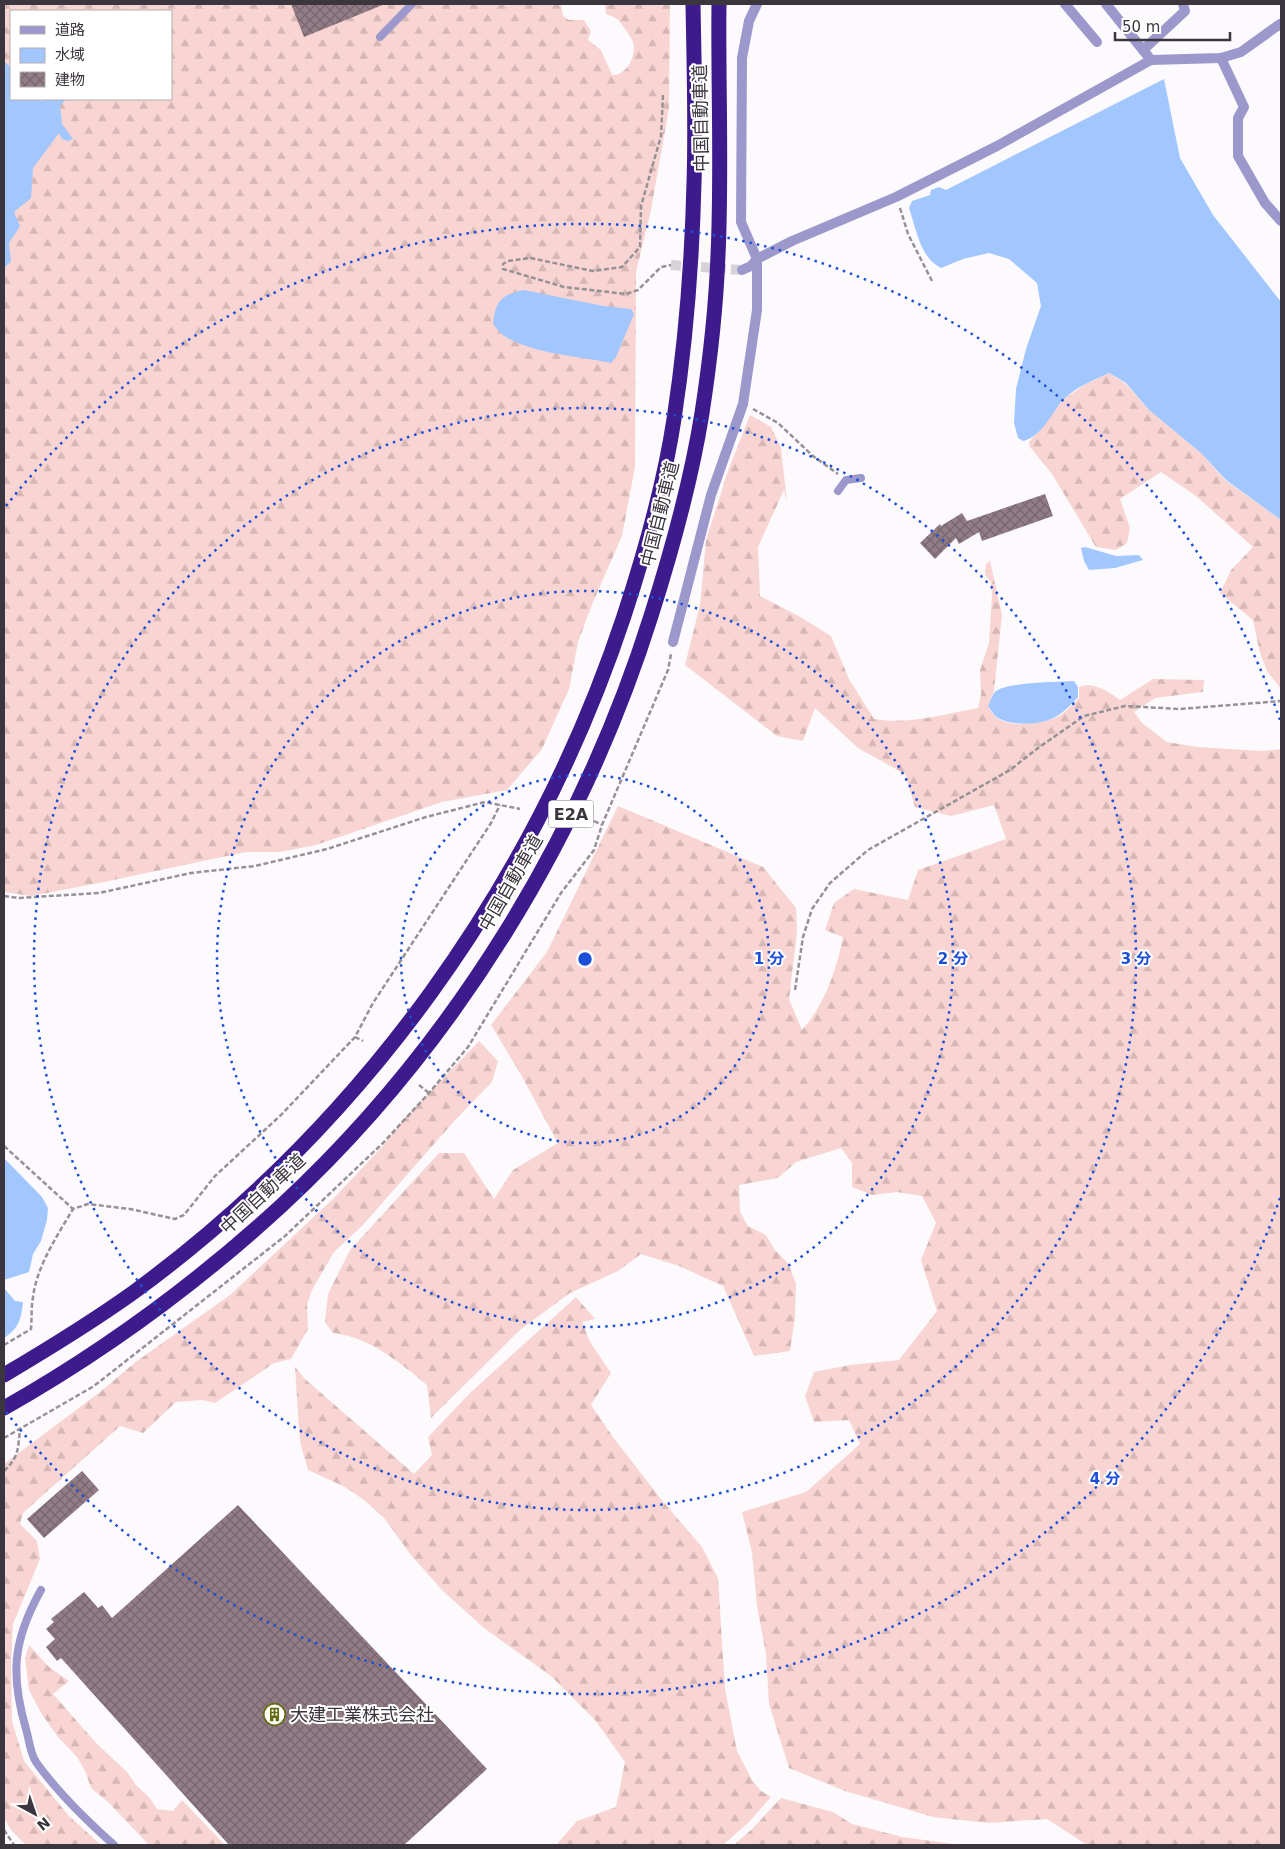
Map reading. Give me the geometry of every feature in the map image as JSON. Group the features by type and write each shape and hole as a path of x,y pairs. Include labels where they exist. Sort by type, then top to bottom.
{"highway":[{"name":"中国自動車道","path":"4,1375 63,1340 134,1291 203,1237 263,1185 320,1126 370,1072 422,1006 469,939 511,871 550,797 583,726 618,634 657,501 673,422 684,337 691,259 695,178 693,4"},
{"name":"中国自動車道","path":"4,1408 78,1362 150,1313 211,1266 282,1205 341,1146 393,1087 432,1038 489,958 532,890 573,811 608,737 638,657 663,580 685,498 701,416 712,336 718,257 720,177 719,4"}],"street":[{"path":"673,642 711,495 743,404 757,310 757,259 741,222 742,58 749,21 757,4"},
{"path":"1065,4 1097,42"},
{"path":"1106,4 1151,60"},
{"path":"1142,50 1185,11 1183,4"},
{"path":"742,270 751,266 757,259 792,241 896,197 997,146 1151,60 1221,58 1241,52 1281,25"},
{"path":"1221,58 1244,107 1238,118 1238,156 1265,203 1281,221"}],"lane":[{"path":"380,37 412,4"},
{"path":"838,491 846,480 861,478"},
{"path":"41,1590 27,1614 18,1644 16,1673 18,1703 35,1760 79,1812 114,1845"}],"path":[{"path":"663,95 661,136 642,206 640,247 622,266 593,271 530,258 508,261 503,264 503,269 564,287 626,294 638,290 661,267 671,265"},
{"path":"896,197 908,234 933,283"},
{"path":"743,404 778,423 813,456 846,480"},
{"path":"795,990 803,937 812,909 830,883 868,850 1010,770 1084,716 1125,706 1180,709 1281,701"},
{"path":"4,896 18,898 99,893 191,873 255,866 327,849 426,817 485,802 520,809"},
{"path":"4,1345 31,1329 32,1298 38,1274 73,1209 88,1204 130,1209 175,1220 184,1215 215,1176 281,1115 355,1037 373,1003 491,823 500,805"},
{"path":"594,821 602,825"},
{"path":"355,1037 363,1041"},
{"path":"418,1085 429,1093"},
{"path":"4,1146 73,1209"},
{"path":"4,1471 14,1461 20,1428"},
{"path":"4,1830 14,1845"}],"green space":[{"path":"4,4 561,4 563,16 569,20 584,20 591,31 588,40 601,50 612,75 622,72 630,64 634,47 632,40 621,23 616,18 606,14 605,4 670,4 669,108 651,210 636,272 635,467 622,536 578,642 569,689 542,749 507,790 442,802 316,845 280,852 246,852 31,896 4,892"},
{"path":"1109,373 1126,384 1149,410 1201,453 1225,480 1281,520 1281,689 1267,671 1260,653 1253,620 1220,593 1231,570 1253,547 1196,496 1161,472 1120,499 1130,528 1127,543 1116,550 1096,547 1052,474 1030,447 1029,442 1065,398 1086,384"},
{"path":"750,415 771,427 781,448 787,502 784,490 758,547 760,596 831,636 849,679 874,719 913,720 978,708 981,694 980,670 989,643 992,597 991,582 985,575 986,564 990,561 1002,615 994,691 988,706 997,718 1010,723 1026,724 1055,718 1065,712 1079,698 1079,687 1084,686 1090,685 1101,688 1120,700 1153,679 1204,680 1203,692 1155,698 1134,712 1142,723 1167,742 1197,747 1262,751 1281,749 1281,1845 1087,1845 1047,1819 988,1823 933,1817 845,1791 789,1768 769,1704 766,1654 757,1606 752,1552 742,1512 806,1492 860,1444 849,1420 814,1422 805,1396 814,1372 850,1365 899,1360 937,1311 921,1260 936,1223 922,1196 897,1192 872,1195 852,1187 852,1163 841,1148 796,1162 778,1178 739,1185 740,1212 748,1226 766,1235 775,1250 788,1263 796,1284 795,1317 790,1351 754,1356 723,1286 679,1266 641,1254 618,1271 570,1293 521,1329 431,1418 427,1385 384,1352 347,1335 333,1333 325,1322 328,1294 350,1250 439,1153 464,1153 494,1199 513,1170 558,1143 520,1073 491,1025 547,952 618,806 763,867 796,908 797,933 789,999 802,1030 817,1010 823,998 833,974 840,949 843,937 825,930 834,903 854,889 908,900 918,870 1006,839 994,805 951,816 915,807 905,774 858,748 815,708 803,741 777,736 685,665 700,605 706,540 728,471"},
{"path":"479,1041 498,1061 492,1082 456,1119 362,1226 334,1252 312,1290 307,1304 308,1329 291,1359 274,1363 215,1403 202,1400 176,1402 143,1433 120,1426 23,1513 20,1524 37,1541 40,1559 13,1624 11,1663 12,1721 24,1761 69,1816 101,1845 26,1845 11,1830 4,1818 4,1464 100,1392 137,1361 230,1295 333,1199 381,1148 404,1119"},
{"path":"576,1297 595,1319 582,1322 590,1342 611,1373 591,1405 660,1498 702,1547 718,1578 725,1689 737,1751 752,1780 761,1791 771,1797 748,1823 723,1845 556,1845 577,1821 616,1807 625,1762 595,1720 551,1676 484,1628 443,1591 410,1554 385,1519 364,1500 345,1487 308,1470 300,1442 295,1367 305,1379 414,1474 432,1455 428,1437 470,1393"},
{"path":"29,1645 49,1667 69,1681 53,1694 97,1744 127,1772 157,1809 173,1811 182,1800 225,1845 149,1845 109,1803 91,1788 86,1773 77,1757 58,1737 41,1713 29,1690 25,1658"},
{"path":"781,1798 833,1812 852,1824 902,1837 961,1845 734,1845"}],"water":[{"path":"4,61 10,67 10,100 66,100 60,105 62,124 73,139 68,141 62,139 59,133 33,168 31,198 14,212 20,226 9,243 11,262 4,268"},
{"path":"1164,79 1180,158 1213,215 1281,302 1281,520 1226,480 1201,453 1149,410 1126,383 1109,373 1085,384 1064,399 1036,435 1023,441 1018,438 1014,423 1016,389 1026,349 1041,306 1037,283 1009,259 989,253 963,259 941,268 923,250 909,208 912,201 930,195 931,190 939,187 946,190"},
{"path":"524,290 603,306 631,309 634,314 616,357 611,363 556,354 528,347 504,336 493,324 498,304 510,294"},
{"path":"1085,547 1116,556 1139,555 1143,560 1115,568 1089,570 1084,561 1081,548"},
{"path":"1074,681 1078,687 1078,697 1060,714 1051,719 1028,724 1012,723 995,716 988,706 995,692 1009,686"},
{"path":"4,1158 42,1197 48,1208 47,1220 41,1241 33,1254 29,1272 4,1280"},
{"path":"4,1288 15,1301 23,1302 16,1327 4,1338"}],"building":[{"path":"291,4 385,4 304,37"},
{"path":"1045,494 1053,516 982,541 979,532 959,544 956,538 935,559 920,543 940,524 941,526 962,513 967,521"},
{"path":"82,1471 99,1490 44,1538 27,1519"},
{"name":"大建工業株式会社","path":"238,1505 487,1769 404,1845 229,1845 61,1658 57,1661 46,1647 55,1639 46,1629 54,1622 51,1619 84,1592 98,1608 102,1605 112,1618"}],"tunnel":[{"path":"671,265 742,270"}],"place":[{"name":"大建工業株式会社","path":"274,1715"}]}
